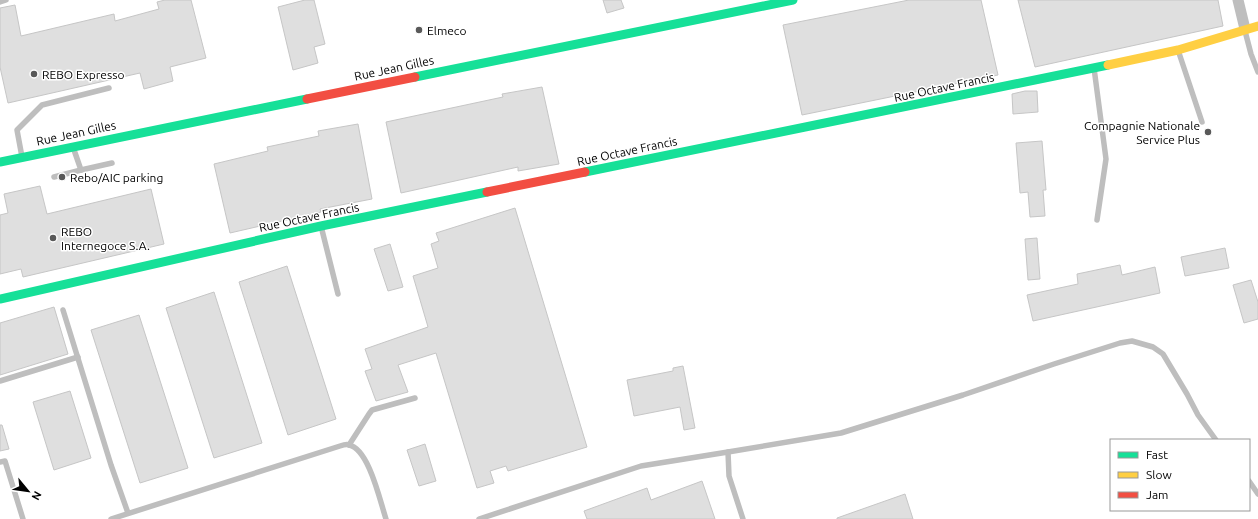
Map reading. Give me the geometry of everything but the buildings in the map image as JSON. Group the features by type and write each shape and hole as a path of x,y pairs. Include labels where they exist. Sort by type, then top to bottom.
{"street":[{"name":"Rue Jean Gilles","path":"0,162 793,0"},
{"path":"1238,0 1245,29"},
{"name":"Rue Octave Francis","path":"0,299 321,226 1178,50 1258,26"}],"lane":[{"path":"0,2 6,0"},
{"path":"1245,29 1251,54 1258,72"},
{"path":"1178,50 1202,122"},
{"path":"1094,67 1106,159 1098,220"},
{"path":"22,157 17,130 42,105 109,88"},
{"path":"73,147 81,170"},
{"path":"54,177 112,163"},
{"path":"321,226 338,294"},
{"path":"63,310 111,465 128,514"},
{"path":"479,519 641,466 841,433 963,395 1112,345 1132,341 1153,347 1163,354 1184,388 1198,416 1215,439"},
{"path":"0,381 78,356"},
{"path":"350,445 372,410 415,398"},
{"path":"111,519 340,446 350,445 361,452 367,461 386,519"},
{"path":"728,452 728,476 743,519"},
{"path":"0,462 5,461 23,519"},
{"path":"1250,482 1258,494"}],"traffic: fast":[{"path":"415,77 793,0"},
{"path":"585,172 1108,65"},
{"path":"0,162 307,99"},
{"path":"0,299 321,226 487,192"}],"traffic: slow":[{"path":"1108,65 1178,50 1258,26"}],"traffic: jam":[{"path":"307,99 415,77"},
{"path":"487,192 585,172"}],"place":[{"name":"Elmeco","path":"419,30"},
{"name":"REBO Expresso","path":"34,74"},
{"name":"Compagnie Nationale Service Plus","path":"1208,132"},
{"name":"Rebo/AIC parking","path":"62,177"},
{"name":"REBO Internegoce S.A.","path":"53,238"}]}
